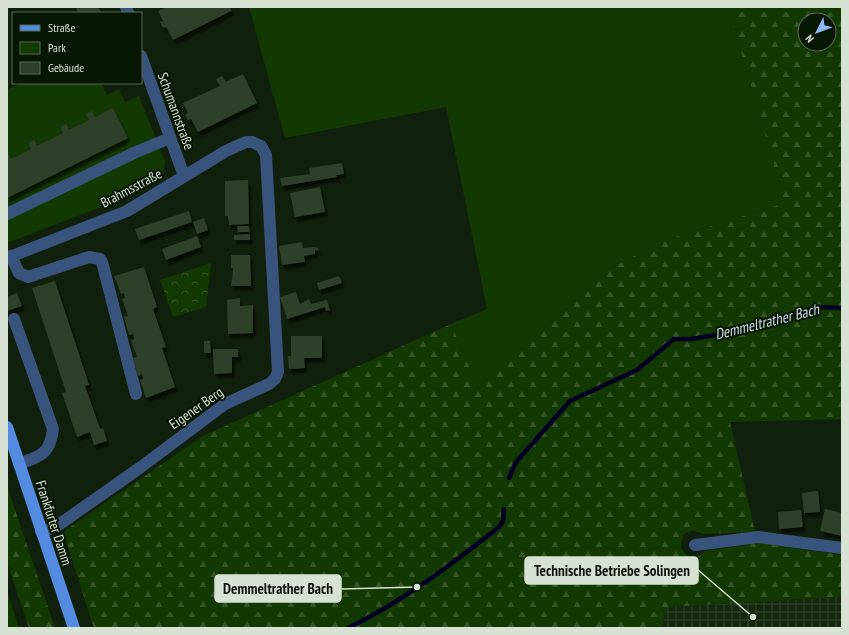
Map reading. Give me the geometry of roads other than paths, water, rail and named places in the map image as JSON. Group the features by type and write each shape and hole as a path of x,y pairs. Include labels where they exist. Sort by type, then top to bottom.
{"main road":[{"name":"Frankfurter Damm","path":"7,427 74,628"}],"street":[{"name":"Schumannstraße","path":"142,59 184,176"},
{"path":"7,214 136,152 170,138"},
{"name":"Brahmsstraße","path":"136,394 100,259 89,257 28,277 19,273 9,257 127,211 226,151 246,142 252,142 260,146"},
{"name":"Eigener Berg","path":"41,532 57,526 141,467 225,404 269,384 275,379 278,372 268,164 266,155 260,146"},
{"path":"14,319 53,429 51,442 48,449 33,459 19,464"},
{"path":"695,545 758,537 842,548"}],"waterway":[{"name":"Demmeltrather Bach","path":"509,478 516,462 570,401 637,370 674,339 691,339 746,330 818,307 842,308"},
{"name":"Demmeltrather Bach","path":"348,628 368,618 426,582 463,555 499,527 503,521 504,509"}],"place":[{"name":"Demmeltrather Bach","path":"417,587"},
{"name":"Technische Betriebe Solingen","path":"753,617"}]}
